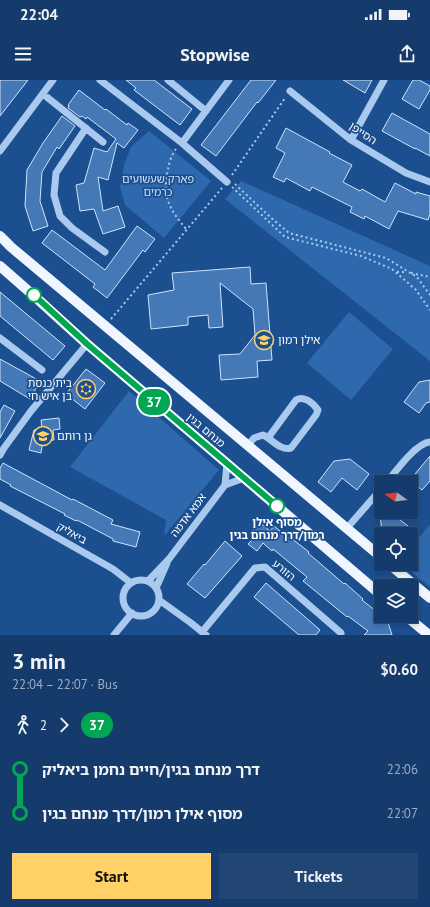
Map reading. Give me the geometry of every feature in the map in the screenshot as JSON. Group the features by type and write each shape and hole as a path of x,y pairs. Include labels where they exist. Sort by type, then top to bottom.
{"main road":[{"name":"מנחם בגין","path":"0,236 11,247 374,551"},
{"name":"מנחם בגין","path":"0,266 87,344 374,589"},
{"path":"397,571 430,598"},
{"path":"414,623 429,635"}],"street":[{"path":"0,151 53,80"},
{"path":"100,80 228,180"},
{"path":"168,80 206,111"},
{"path":"182,143 229,80"},
{"path":"351,140 384,80"},
{"name":"הסייפן","path":"290,91 351,140 406,173 430,182"},
{"path":"43,94 103,142"},
{"path":"86,128 56,173 54,195 60,216 72,228 106,252"},
{"path":"0,338 42,370"},
{"path":"0,455 30,411 87,344"},
{"path":"248,445 254,438 263,435 281,448 291,448 316,415 318,410 304,398 296,400 268,438"},
{"path":"393,475 416,447 430,442"},
{"path":"227,464 225,485 244,478"},
{"name":"אמא אדמה","path":"148,581 169,559 225,485"},
{"path":"347,528 374,496"},
{"name":"ביאליק","path":"0,505 113,569 131,583"},
{"name":"אמא אדמה","path":"156,588 169,559"},
{"name":"הזורע","path":"204,633 255,568 265,567 341,633 341,635"},
{"path":"136,581 148,581 153,584 159,594 157,605 149,614 138,615 132,613 124,604 123,598 126,587 136,581"},
{"path":"159,600 204,633"},
{"path":"114,635 132,613"}],"path":[{"path":"105,326 228,180 290,91"},
{"path":"182,143 174,151 170,162 166,176 166,188 170,207 176,218 187,230"},
{"path":"228,180 285,237 361,256 392,269 416,290 430,310"},
{"path":"228,180 289,233 386,258 417,277 430,295"},
{"path":"396,272 409,272 430,277"}],"green space":[{"name":"פארק שעשועים כרמים","path":"149,131 211,181 164,238 125,205 120,187 124,165 131,147"},
{"path":"241,181 430,266 430,361 225,199"},
{"path":"349,312 393,349 351,400 307,363"},
{"path":"129,391 219,470 164,536 166,520 70,467"},
{"path":"429,525 430,587 411,571 418,571 418,539"}],"building":[{"path":"0,80 28,80 0,116"},
{"path":"126,80 154,80 192,109 180,125 134,90 136,88"},
{"path":"251,80 276,80 258,103 257,102 216,156 201,145"},
{"path":"343,80 372,80 365,93"},
{"path":"413,80 419,80 430,86 430,90 419,109 402,99"},
{"path":"79,90 127,125 128,123 138,130 124,148 117,143 108,180 98,177 103,211 118,206 125,227 103,234 94,209 80,211 76,185 84,183 94,148 107,152 116,139 87,117 86,119 82,116 80,117 68,108 68,105"},
{"path":"392,113 430,134 430,156 382,131"},
{"path":"62,116 75,126 59,149 57,147 42,172 40,201 48,226 33,231 25,206 27,170 43,143"},
{"path":"286,128 352,165 343,182 360,191 362,189 385,202 395,183 416,194 416,192 430,196 430,214 428,220 398,211 389,229 365,216 364,219 350,212 352,207 312,187 310,191 286,178 284,182 273,177 285,153 276,148"},
{"path":"137,226 155,239 145,252 143,250 107,298 93,287 95,284 42,243 52,230 105,270"},
{"path":"250,267 251,284 266,283 272,360 257,361 258,377 221,380 219,355 240,354 255,335 253,309 220,283 223,327 209,328 208,315 188,317 188,325 151,329 148,295 174,290 172,273"},
{"path":"0,292 65,346 53,360 0,316"},
{"path":"0,359 40,381 30,399 0,381"},
{"name":"בית כנסת בן איש חי","path":"86,369 105,383 85,409 66,394"},
{"path":"430,380 430,402 426,403 419,413 404,402 419,382"},
{"path":"4,405 15,411 0,438 0,412"},
{"name":"גן רותם","path":"59,418 60,429 53,430 54,440 43,441 41,453 29,450 34,430 42,428 41,420"},
{"path":"430,456 430,481 422,490 418,487 418,475 414,475"},
{"path":"350,459 369,474 357,490 342,478 331,492 318,482 334,461"},
{"path":"3,463 113,520 111,524 140,532 136,547 113,541 113,539 10,486 11,485 0,479 0,468"},
{"path":"380,519 399,519 409,527 381,527"},
{"path":"260,522 270,531 274,526 290,539 291,538 374,609 374,623 388,623 392,635 364,635 368,631 348,616 347,617 303,581 307,577 273,549 272,551 263,543 257,551 248,544 254,538 250,534"},
{"path":"225,541 242,556 205,598 187,584"},
{"path":"266,583 320,630 316,635 299,635 254,597"}],"bus line":[{"name":"37","path":"34,295 87,344 277,506"}],"place":[{"name":"אילן רמון","path":"264,340"},
{"name":"בית כנסת בן איש חי","path":"86,389"},
{"name":"גן רותם","path":"43,436"},
{"name":"מסוף אילן רמון/דרך מנחם בגין","path":"277,506"}]}
